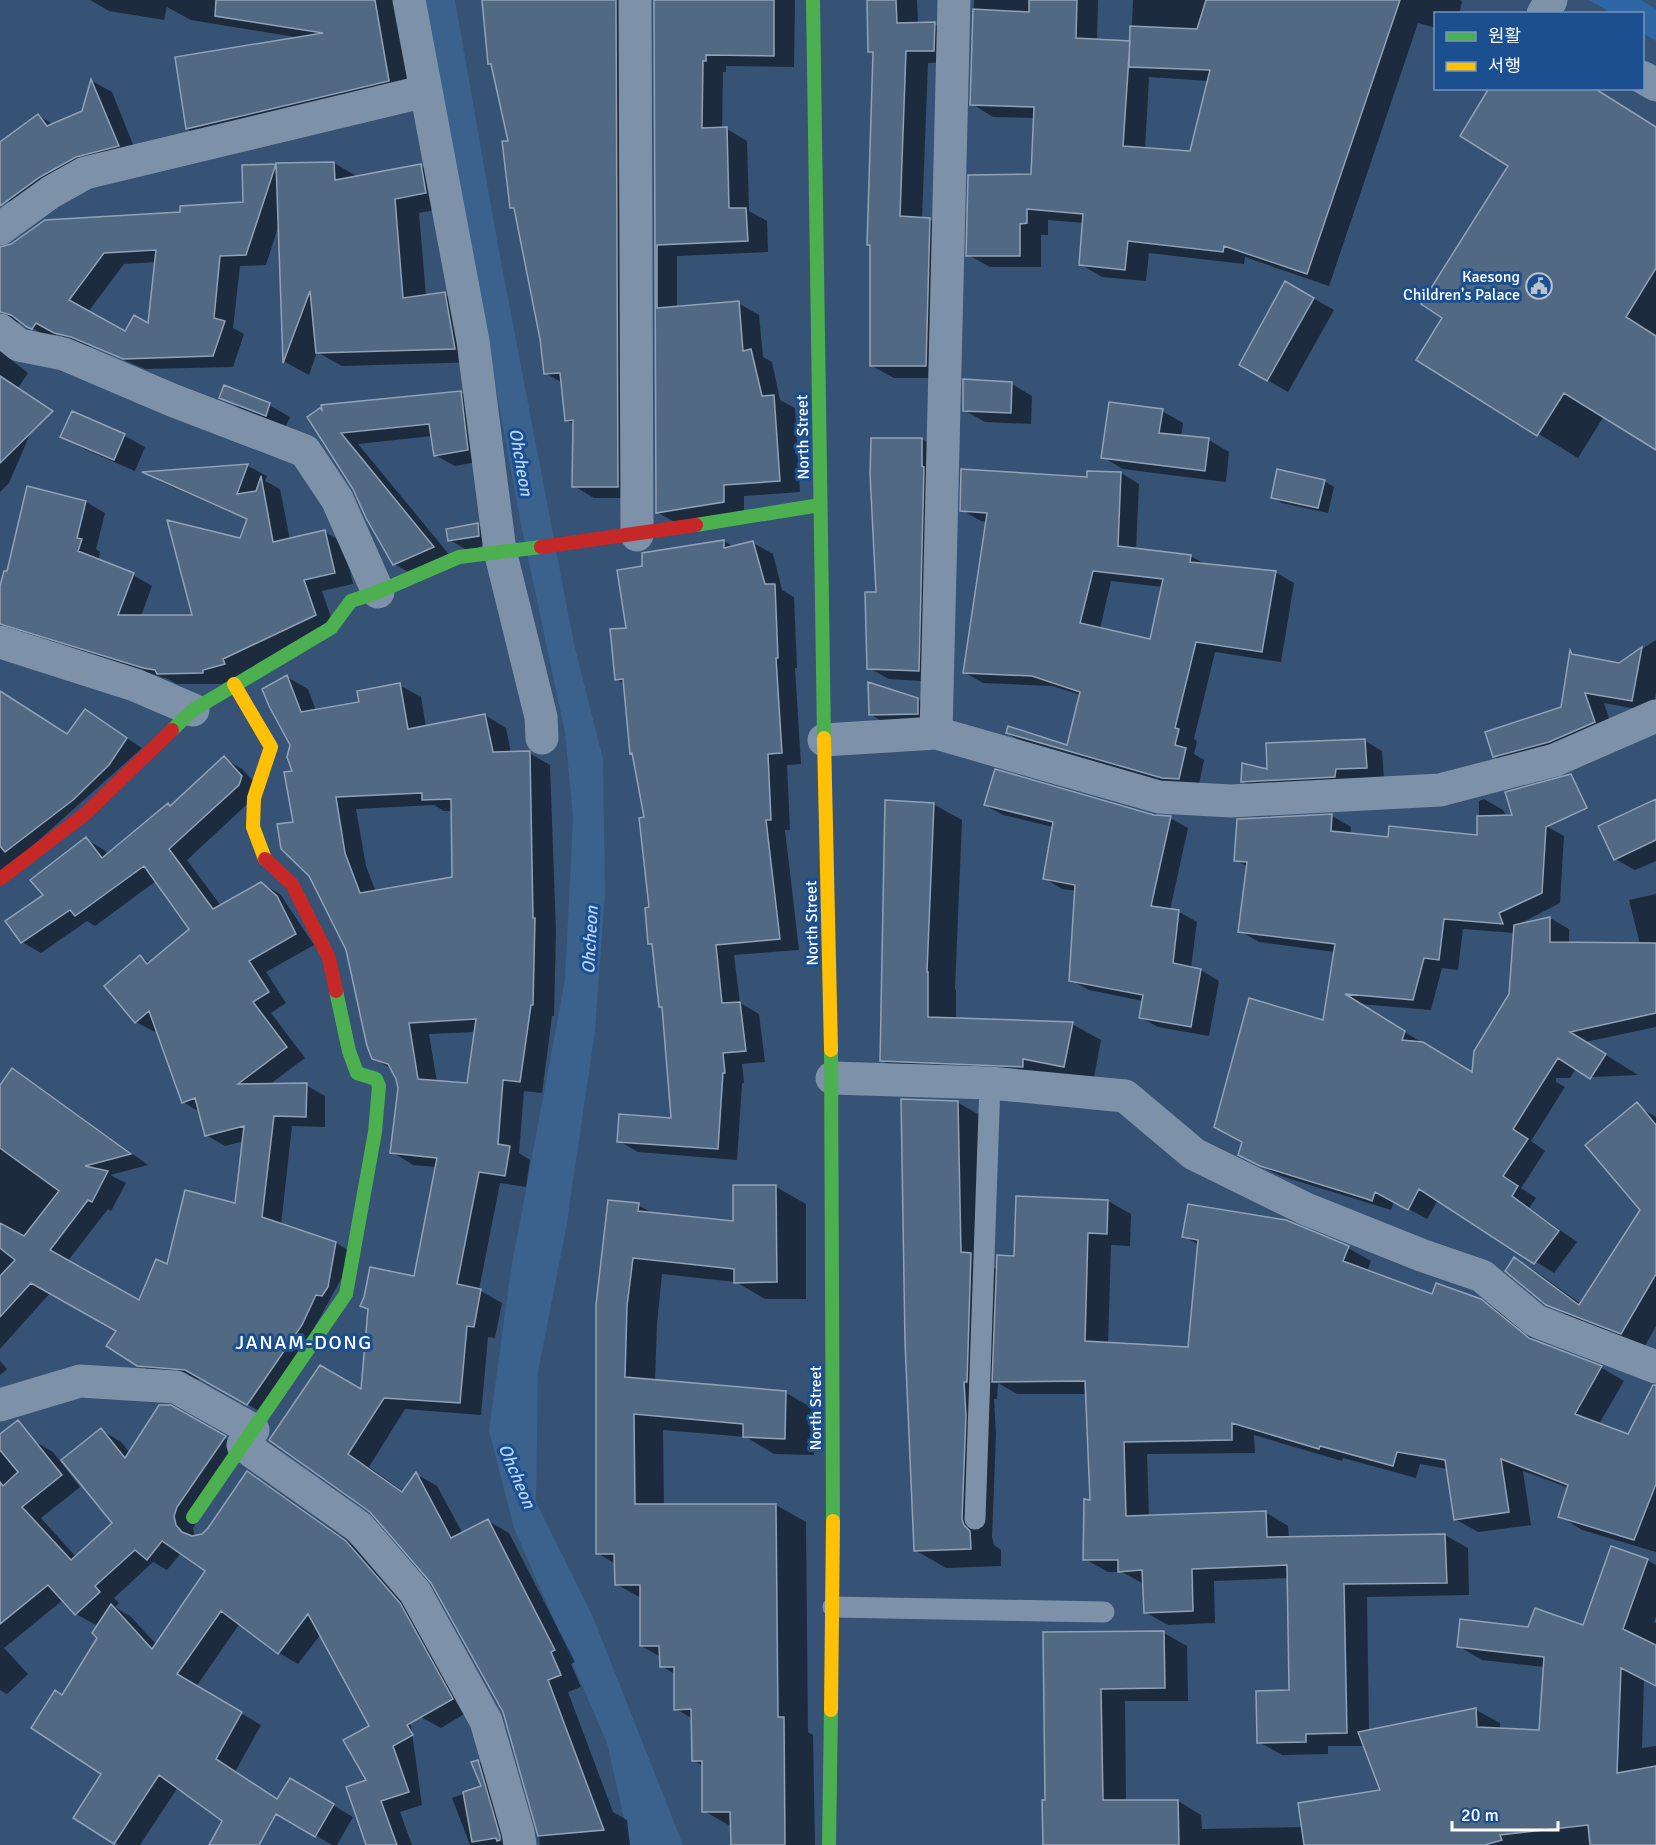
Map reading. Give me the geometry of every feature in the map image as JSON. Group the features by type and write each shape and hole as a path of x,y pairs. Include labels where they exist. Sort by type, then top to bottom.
{"street":[{"path":"409,0 473,341 500,552 541,717 542,738"},
{"path":"635,0 637,536"},
{"name":"North Street","path":"813,0 824,740 832,1078 833,1607 830,1845"},
{"path":"936,733 954,0"},
{"path":"0,229 51,192 85,173 426,91"},
{"path":"0,330 19,345 64,354 172,400 305,452 337,499 378,592"},
{"path":"0,879 85,814 193,710 331,628 351,601 459,558 565,543 637,536 820,505"},
{"path":"0,642 135,685 193,710"},
{"path":"193,1517 346,1294 375,1132 379,1086 376,1079 357,1073 349,1050 329,958 292,884 266,861 253,827 254,798 271,747 234,684"},
{"path":"824,740 936,733 1159,797 1231,801 1440,790 1556,760 1656,716"},
{"path":"832,1078 990,1083 1125,1096 1194,1154 1306,1209 1421,1255 1482,1276 1536,1321 1656,1367"},
{"path":"0,1405 80,1381 176,1387 248,1437 358,1527 415,1592 486,1721 520,1845"}],"lane":[{"path":"975,1519 990,1083"},
{"path":"833,1607 1104,1612"}],"shaded area":[{"path":"1589,0 1641,0 1656,9 1656,41 1644,34 1644,12 1609,12"}],"water":[{"name":"Ohcheon","path":"425,0 455,0 497,240 574,644 603,759 605,892 595,1031 566,1229 538,1372 536,1502 593,1617 683,1845 630,1845 607,1743 514,1528 489,1431 511,1269 565,980 573,817 565,733 521,525"}],"building":[{"path":"216,0 375,0 389,81 186,129 175,57 323,33 215,16"},
{"path":"482,0 616,0 618,487 572,487 573,420 565,421 560,373 544,374 540,339 514,208 510,208 502,141 508,141 491,64 488,64"},
{"path":"654,0 774,0 774,56 706,55 706,61 703,61 702,128 727,127 729,208 746,208 748,241 657,245 657,308 739,301 743,351 751,349 762,396 774,395 780,481 724,485 724,502 656,513"},
{"path":"867,0 896,0 897,23 935,22 934,51 906,51 900,216 930,218 926,366 870,366 870,245 867,245 873,52 868,52"},
{"path":"1029,0 1077,0 1076,38 1130,41 1130,26 1197,29 1206,0 1400,0 1307,274 1224,246 1223,252 1128,241 1125,270 1079,265 1083,214 1027,209 1027,223 1020,224 1020,256 966,256 968,175 1031,174 1034,107 970,105 973,9 1029,12","holes":["1129,50 1129,67 1210,70 1190,151 1123,146"]},
{"path":"91,79 119,146 76,157 40,177 0,206 0,142 38,114 47,126 82,111"},
{"name":"Kaesong Children's Palace","path":"1488,90 1597,90 1656,127 1656,268 1626,317 1656,336 1656,450 1564,393 1537,436 1416,360 1442,318 1421,304 1508,166 1460,136"},
{"path":"334,162 335,180 421,164 426,193 395,199 403,298 445,292 455,349 316,353 310,291 283,363 276,163"},
{"path":"276,164 246,255 220,256 214,318 225,321 213,356 123,359 71,337 54,333 36,323 32,329 11,315 0,312 0,247 11,244 45,220 180,212 180,206 243,202 242,165","holes":["156,250 148,323 134,315 125,331 69,300 104,253"]},
{"path":"1285,281 1314,298 1267,381 1239,365"},
{"path":"0,376 53,411 0,463"},
{"path":"963,379 1012,382 1011,413 963,411"},
{"path":"224,385 270,403 266,416 219,398"},
{"path":"461,391 468,450 434,456 429,424 341,433 434,547 393,565 366,518 353,489 307,417 320,408 322,410 321,405"},
{"path":"1109,402 1163,409 1159,433 1209,438 1205,471 1101,458"},
{"path":"72,411 125,434 114,460 60,437"},
{"path":"871,438 922,438 922,466 924,467 919,671 867,669 865,592 876,592 870,474"},
{"path":"248,464 237,494 256,491 261,476 273,542 325,530 335,573 304,580 316,615 223,659 225,664 203,670 203,673 157,674 155,670 0,624 0,586 4,571 7,571 27,486 86,501 77,538 82,539 78,551 134,573 118,615 192,615 167,520 240,538 247,519 142,472"},
{"path":"961,469 1087,477 1087,471 1121,472 1118,546 1191,555 1190,562 1276,571 1262,652 1196,642 1175,728 1179,729 1175,745 1186,748 1179,779 1162,778 1006,733 1008,726 1067,745 1080,692 1032,676 963,673 987,513 960,511","holes":["1093,571 1163,579 1150,639 1080,623"]},
{"path":"1277,469 1325,480 1318,508 1271,498"},
{"path":"478,523 479,536 448,541 446,529"},
{"path":"724,540 724,548 753,541 765,584 775,584 778,658 776,658 782,753 768,754 771,820 766,820 780,939 716,945 722,1003 740,1002 746,1051 723,1053 725,1073 723,1073 718,1149 617,1142 619,1114 671,1118 662,1007 659,1007 652,944 648,944 645,908 649,907 639,818 644,817 632,753 630,754 623,679 615,680 610,629 626,628 617,570 642,566 642,553"},
{"path":"1642,647 1632,701 1585,693 1595,722 1549,742 1493,757 1485,732 1561,707 1570,650 1572,654 1619,663"},
{"path":"287,675 301,712 359,702 357,691 400,683 408,729 485,714 493,752 530,751 533,918 535,918 533,1005 531,1005 520,1082 503,1080 498,1144 510,1146 505,1176 479,1172 457,1284 481,1289 474,1327 467,1326 460,1403 384,1398 348,1454 402,1492 416,1472 451,1538 488,1519 555,1650 551,1652 561,1675 548,1680 604,1830 538,1836 503,1712 431,1583 370,1512 269,1440 320,1365 361,1389 368,1309 360,1306 370,1267 414,1276 437,1158 390,1153 398,1088 396,1079 388,1064 372,1059 367,1046 346,950 309,876 281,849 277,824 293,822 284,772 292,771 287,757 290,745 262,689","holes":["422,793 422,800 451,799 452,877 360,893 345,853 336,797","476,1019 467,1083 418,1079 409,1023"]},
{"path":"868,682 918,698 918,714 869,715"},
{"path":"0,691 67,734 85,709 127,738 109,765 73,800 5,852 0,846"},
{"path":"1365,739 1367,768 1336,769 1335,777 1241,782 1242,763 1267,769 1266,743"},
{"path":"224,756 242,776 239,785 169,849 213,909 261,882 277,896 296,934 249,961 269,992 253,1002 287,1047 238,1084 307,1083 306,1117 274,1116 262,1217 336,1242 328,1287 322,1296 316,1295 302,1325 247,1405 185,1370 137,1366 106,1346 116,1331 31,1283 0,1317 0,1276 15,1260 0,1248 0,1223 24,1236 59,1191 0,1148 0,1085 12,1068 131,1154 85,1166 108,1171 92,1202 88,1200 50,1250 139,1300 156,1259 167,1264 185,1190 235,1203 244,1126 205,1136 195,1098 182,1103 149,1011 135,1023 104,986 140,955 147,964 189,929 144,866 75,916 70,910 21,943 5,921 43,895 30,880 86,837 102,858 168,803 170,806"},
{"path":"995,769 1154,815 1171,816 1151,906 1179,910 1173,963 1201,969 1191,1027 1139,1018 1143,995 1069,981 1075,885 1043,879 1053,822 984,805"},
{"path":"1571,774 1587,808 1546,827 1542,893 1499,913 1503,924 1444,919 1439,960 1424,958 1413,1000 1345,994 1405,1031 1402,1040 1423,1042 1472,1072 1474,1051 1509,994 1514,925 1550,917 1550,942 1656,943 1656,1013 1570,1032 1606,1054 1590,1079 1558,1058 1513,1129 1528,1139 1503,1176 1518,1186 1512,1196 1559,1231 1534,1264 1419,1189 1408,1210 1375,1192 1372,1201 1260,1166 1238,1155 1242,1142 1214,1127 1249,998 1323,1020 1335,944 1238,932 1247,862 1234,861 1237,819 1332,814 1331,831 1388,837 1389,826 1477,835 1477,816 1512,815 1505,792"},
{"path":"1656,799 1656,840 1614,860 1598,826"},
{"path":"885,800 934,803 927,972 928,1017 1073,1022 1064,1067 1023,1059 1023,1067 880,1061"},
{"path":"901,1099 958,1101 961,1252 971,1253 967,1382 964,1382 966,1416 962,1519 970,1531 971,1549 914,1551 905,1342"},
{"path":"1637,1102 1656,1125 1656,1274 1621,1334 1546,1305 1505,1271 1514,1257 1579,1305 1640,1210 1585,1145"},
{"path":"733,1185 776,1185 777,1282 734,1283 734,1269 633,1258 627,1306 625,1377 786,1391 785,1439 743,1437 743,1424 634,1414 635,1504 776,1504 778,1717 784,1717 785,1845 731,1845 730,1812 702,1812 702,1761 692,1761 691,1709 674,1710 674,1667 660,1667 659,1646 640,1646 640,1585 615,1585 614,1554 596,1554 596,1305 608,1200 639,1203 638,1211 733,1221"},
{"path":"1016,1196 1108,1200 1107,1234 1088,1233 1085,1341 1188,1347 1198,1240 1182,1237 1188,1204 1286,1220 1349,1246 1343,1261 1432,1294 1436,1283 1481,1299 1529,1338 1602,1366 1575,1414 1628,1434 1653,1385 1656,1385 1656,1484 1634,1540 1558,1517 1568,1485 1501,1459 1509,1512 1454,1520 1445,1460 1397,1452 1393,1466 1320,1446 1319,1449 1232,1423 1232,1440 1124,1442 1126,1516 1266,1511 1267,1537 1445,1534 1447,1583 1344,1584 1347,1733 1306,1734 1306,1742 1257,1743 1256,1691 1289,1690 1287,1565 1192,1569 1193,1611 1144,1613 1142,1570 1118,1572 1118,1560 1083,1560 1084,1499 1090,1500 1085,1381 992,1382 997,1255 1014,1256"},
{"path":"159,1405 171,1405 226,1436 177,1507 174,1516 176,1525 182,1532 192,1536 202,1534 247,1471 346,1541 400,1603 453,1699 407,1725 413,1735 393,1746 409,1792 381,1801 397,1845 366,1845 346,1787 366,1780 343,1740 369,1726 308,1614 278,1654 221,1611 177,1674 242,1712 216,1759 277,1799 290,1778 334,1804 315,1837 276,1814 259,1845 209,1845 222,1821 159,1775 114,1844 73,1818 101,1774 31,1728 55,1690 62,1695 97,1638 92,1633 111,1604 152,1649 205,1571 162,1541 147,1560 135,1550 95,1586 100,1592 75,1615 48,1585 0,1624 0,1482 3,1486 18,1472 0,1450 0,1434 18,1420 62,1475 22,1507 71,1560 112,1523 61,1460 101,1428 125,1458"},
{"path":"1611,1546 1648,1559 1623,1629 1656,1645 1656,1686 1621,1668 1617,1773 1656,1766 1656,1845 1590,1845 1588,1825 1500,1835 1502,1840 1485,1845 1304,1845 1298,1803 1380,1790 1358,1732 1476,1708 1477,1727 1539,1730 1544,1657 1457,1647 1460,1619 1528,1627 1535,1608 1583,1625"},
{"path":"1164,1631 1165,1688 1101,1689 1103,1800 1178,1800 1179,1845 1043,1845 1042,1800 1045,1800 1043,1632"},
{"path":"478,1760 500,1836 500,1840 497,1841 496,1838 472,1842 463,1792 481,1786 471,1762"}],"traffic: fast":[{"path":"813,0 824,738"},
{"path":"696,525 820,505"},
{"path":"172,730 193,710 331,628 351,601 378,592 459,557 541,547"},
{"path":"193,1517 346,1294 375,1132 379,1086 376,1079 357,1073 349,1051 336,991"},
{"path":"831,1050 833,1521"},
{"path":"829,1845 831,1710"}],"traffic: slow":[{"path":"234,684 271,747 254,798 253,827 265,859"},
{"path":"824,738 831,1050"},
{"path":"831,1710 833,1521"}],"traffic: jam":[{"path":"541,547 696,525"},
{"path":"0,879 85,814 172,730"},
{"path":"265,859 292,884 329,958 336,991"}],"place":[{"name":"Kaesong Children's Palace","path":"1539,286"}],"district":[{"name":"JANAM-DONG","path":"304,1342"}]}
